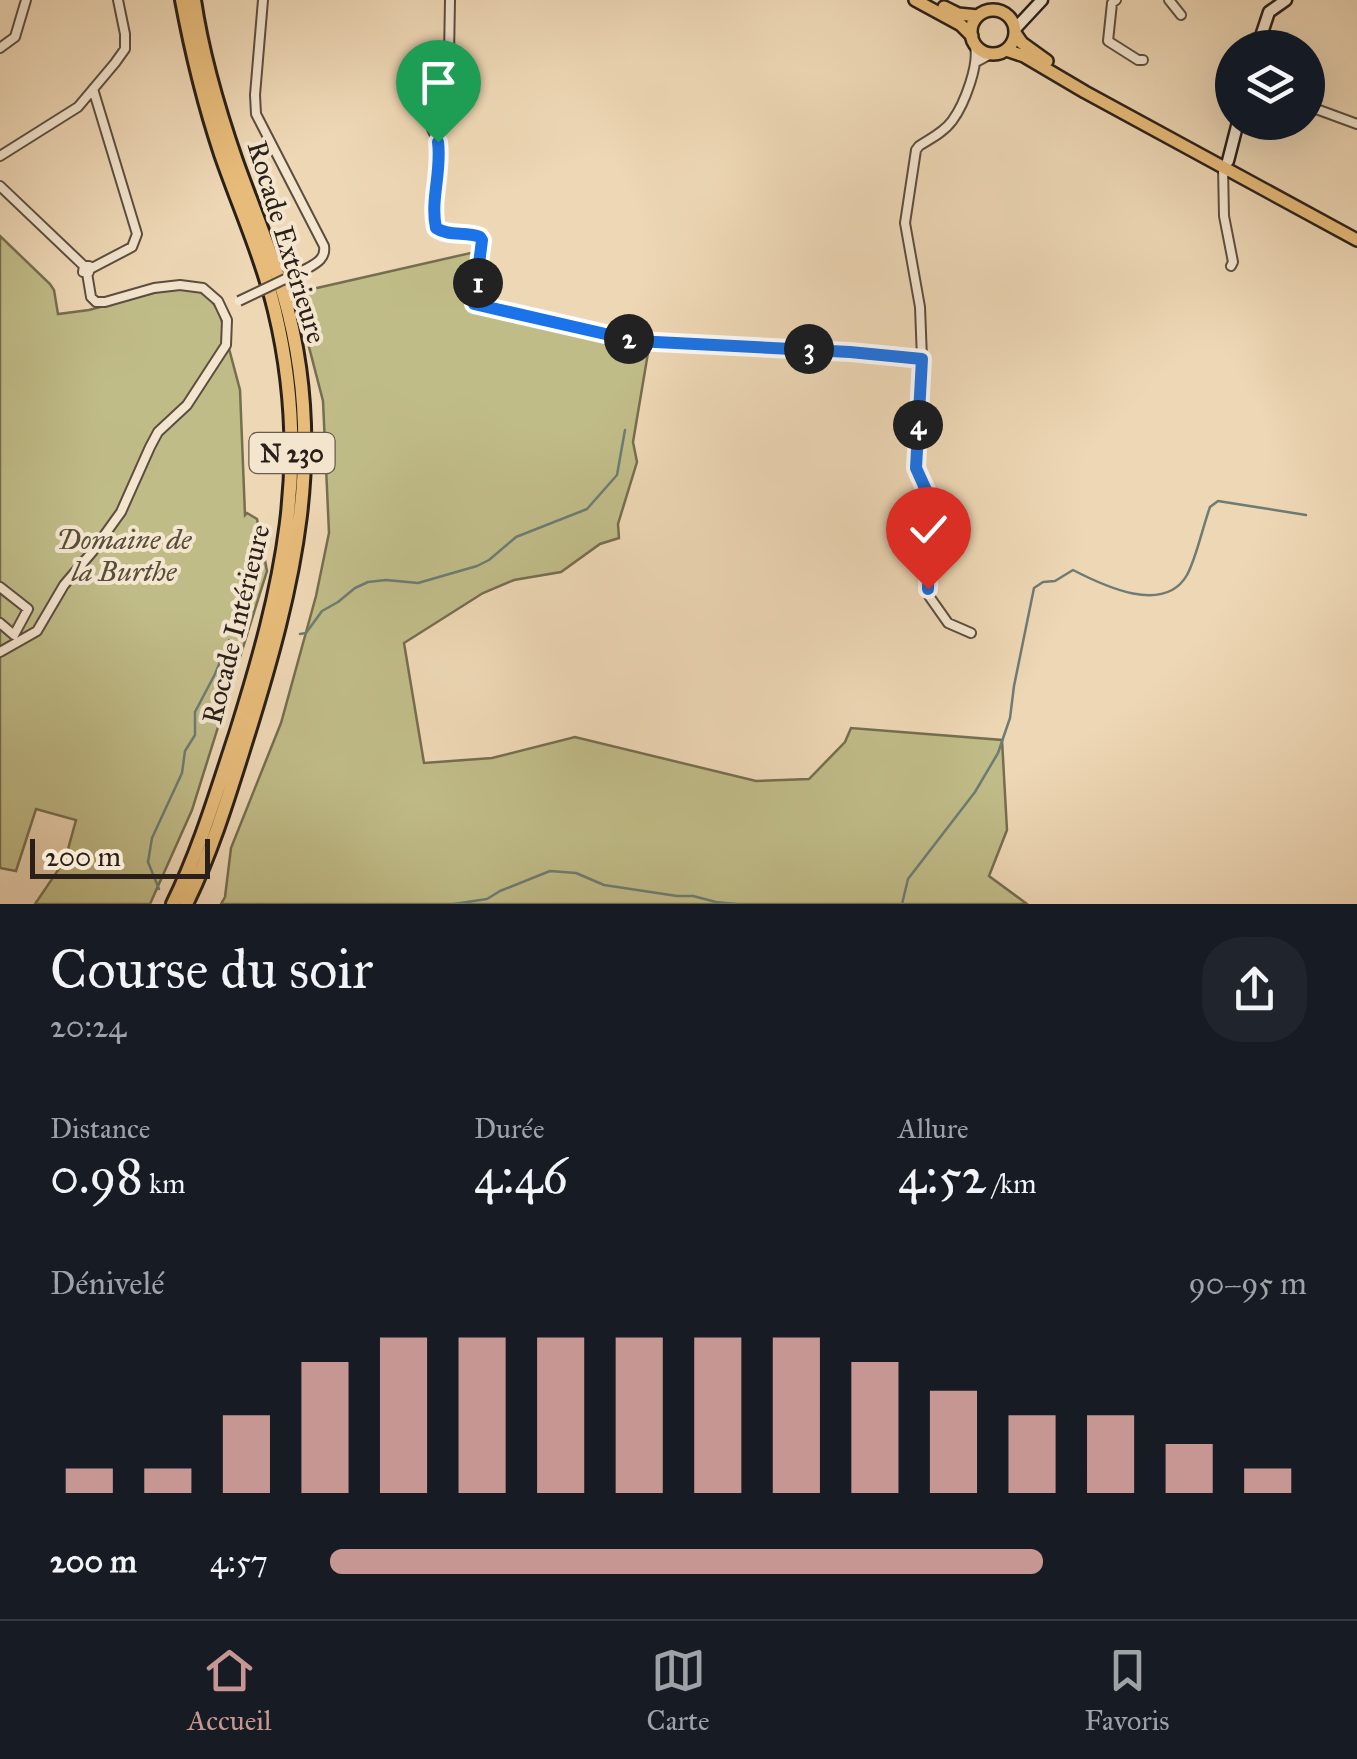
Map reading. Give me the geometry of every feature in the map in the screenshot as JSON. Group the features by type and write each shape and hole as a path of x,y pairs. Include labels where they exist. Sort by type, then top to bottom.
{"highway":[{"name":"Rocade Intérieure","path":"173,904 217,792 272,611 284,554 292,471 288,382 274,308 204,100 182,0"},
{"name":"Rocade Extérieure","path":"186,904 218,826 269,667 298,544 305,469 301,377 284,298 215,95 195,5"}],"main road":[{"path":"915,0 961,25 985,52 1006,50 1024,56 1085,92 1357,232"},
{"path":"931,0 958,14 978,16"},
{"path":"973,40 972,29 978,16 998,11 1022,43 1041,58 1357,240"},
{"path":"1006,50 1014,40 1013,27"}],"street":[{"path":"0,48 15,37 26,0"},
{"path":"0,156 78,107 125,49 118,0"},
{"path":"223,308 308,268 320,261 325,252 256,114 263,0"},
{"path":"450,0 448,56 432,117 441,160 434,218 441,232 480,237 482,254 474,304 636,341 922,359"},
{"path":"1013,27 1042,0"},
{"path":"1116,0 1112,3 1108,41 1143,60"},
{"path":"1169,0 1181,15"},
{"path":"1263,30 1269,12 1286,0"},
{"path":"971,634 948,623 928,596 930,499 916,468 922,359 920,308 905,223 916,150 951,123 960,106 976,62 973,40"},
{"path":"976,62 991,54"},
{"path":"87,269 132,247 137,234 94,89"},
{"path":"1325,112 1357,124"},
{"path":"1231,266 1224,216 1226,164 1233,140"},
{"path":"0,186 87,269 91,296 96,302 154,288 192,284 212,294 223,308 228,328 226,345 187,405 158,432 121,512 94,551 64,585 37,631 0,652"},
{"path":"0,587 28,610 14,634 0,624"}],"green space":[{"name":"Domaine de la Burthe","path":"0,236 50,284 58,314 168,289 197,290 208,296 219,311 240,390 245,515 257,519 267,571 192,810 150,904 35,904 65,860 76,820 36,809 16,871 0,868"},
{"path":"475,252 470,309 649,347 633,442 637,462 618,524 619,538 600,544 561,572 514,580 483,593 404,643 424,763 492,758 575,737 756,781 809,779 845,742 851,728 1002,740 1007,830 989,876 1027,904 221,904 231,848 281,723 329,533 323,401 295,293"}],"waterway":[{"path":"300,634 306,633 322,611 368,582 418,583 477,566 516,537 587,509 617,475 625,430"},
{"path":"902,904 908,879 975,792 998,753 1010,718 1034,588 1073,570 1133,594 1164,593 1177,587 1187,575 1210,507 1218,501 1306,515"},
{"path":"159,889 148,862 152,838 182,773 185,751 195,735 195,712 229,640"},
{"path":"454,904 487,899 550,871 576,873 604,885 736,904"}],"route":[{"path":"438,142 441,160 436,228 441,232 474,234 482,240 474,304 636,341 922,359 916,468 930,499 928,589"}]}
